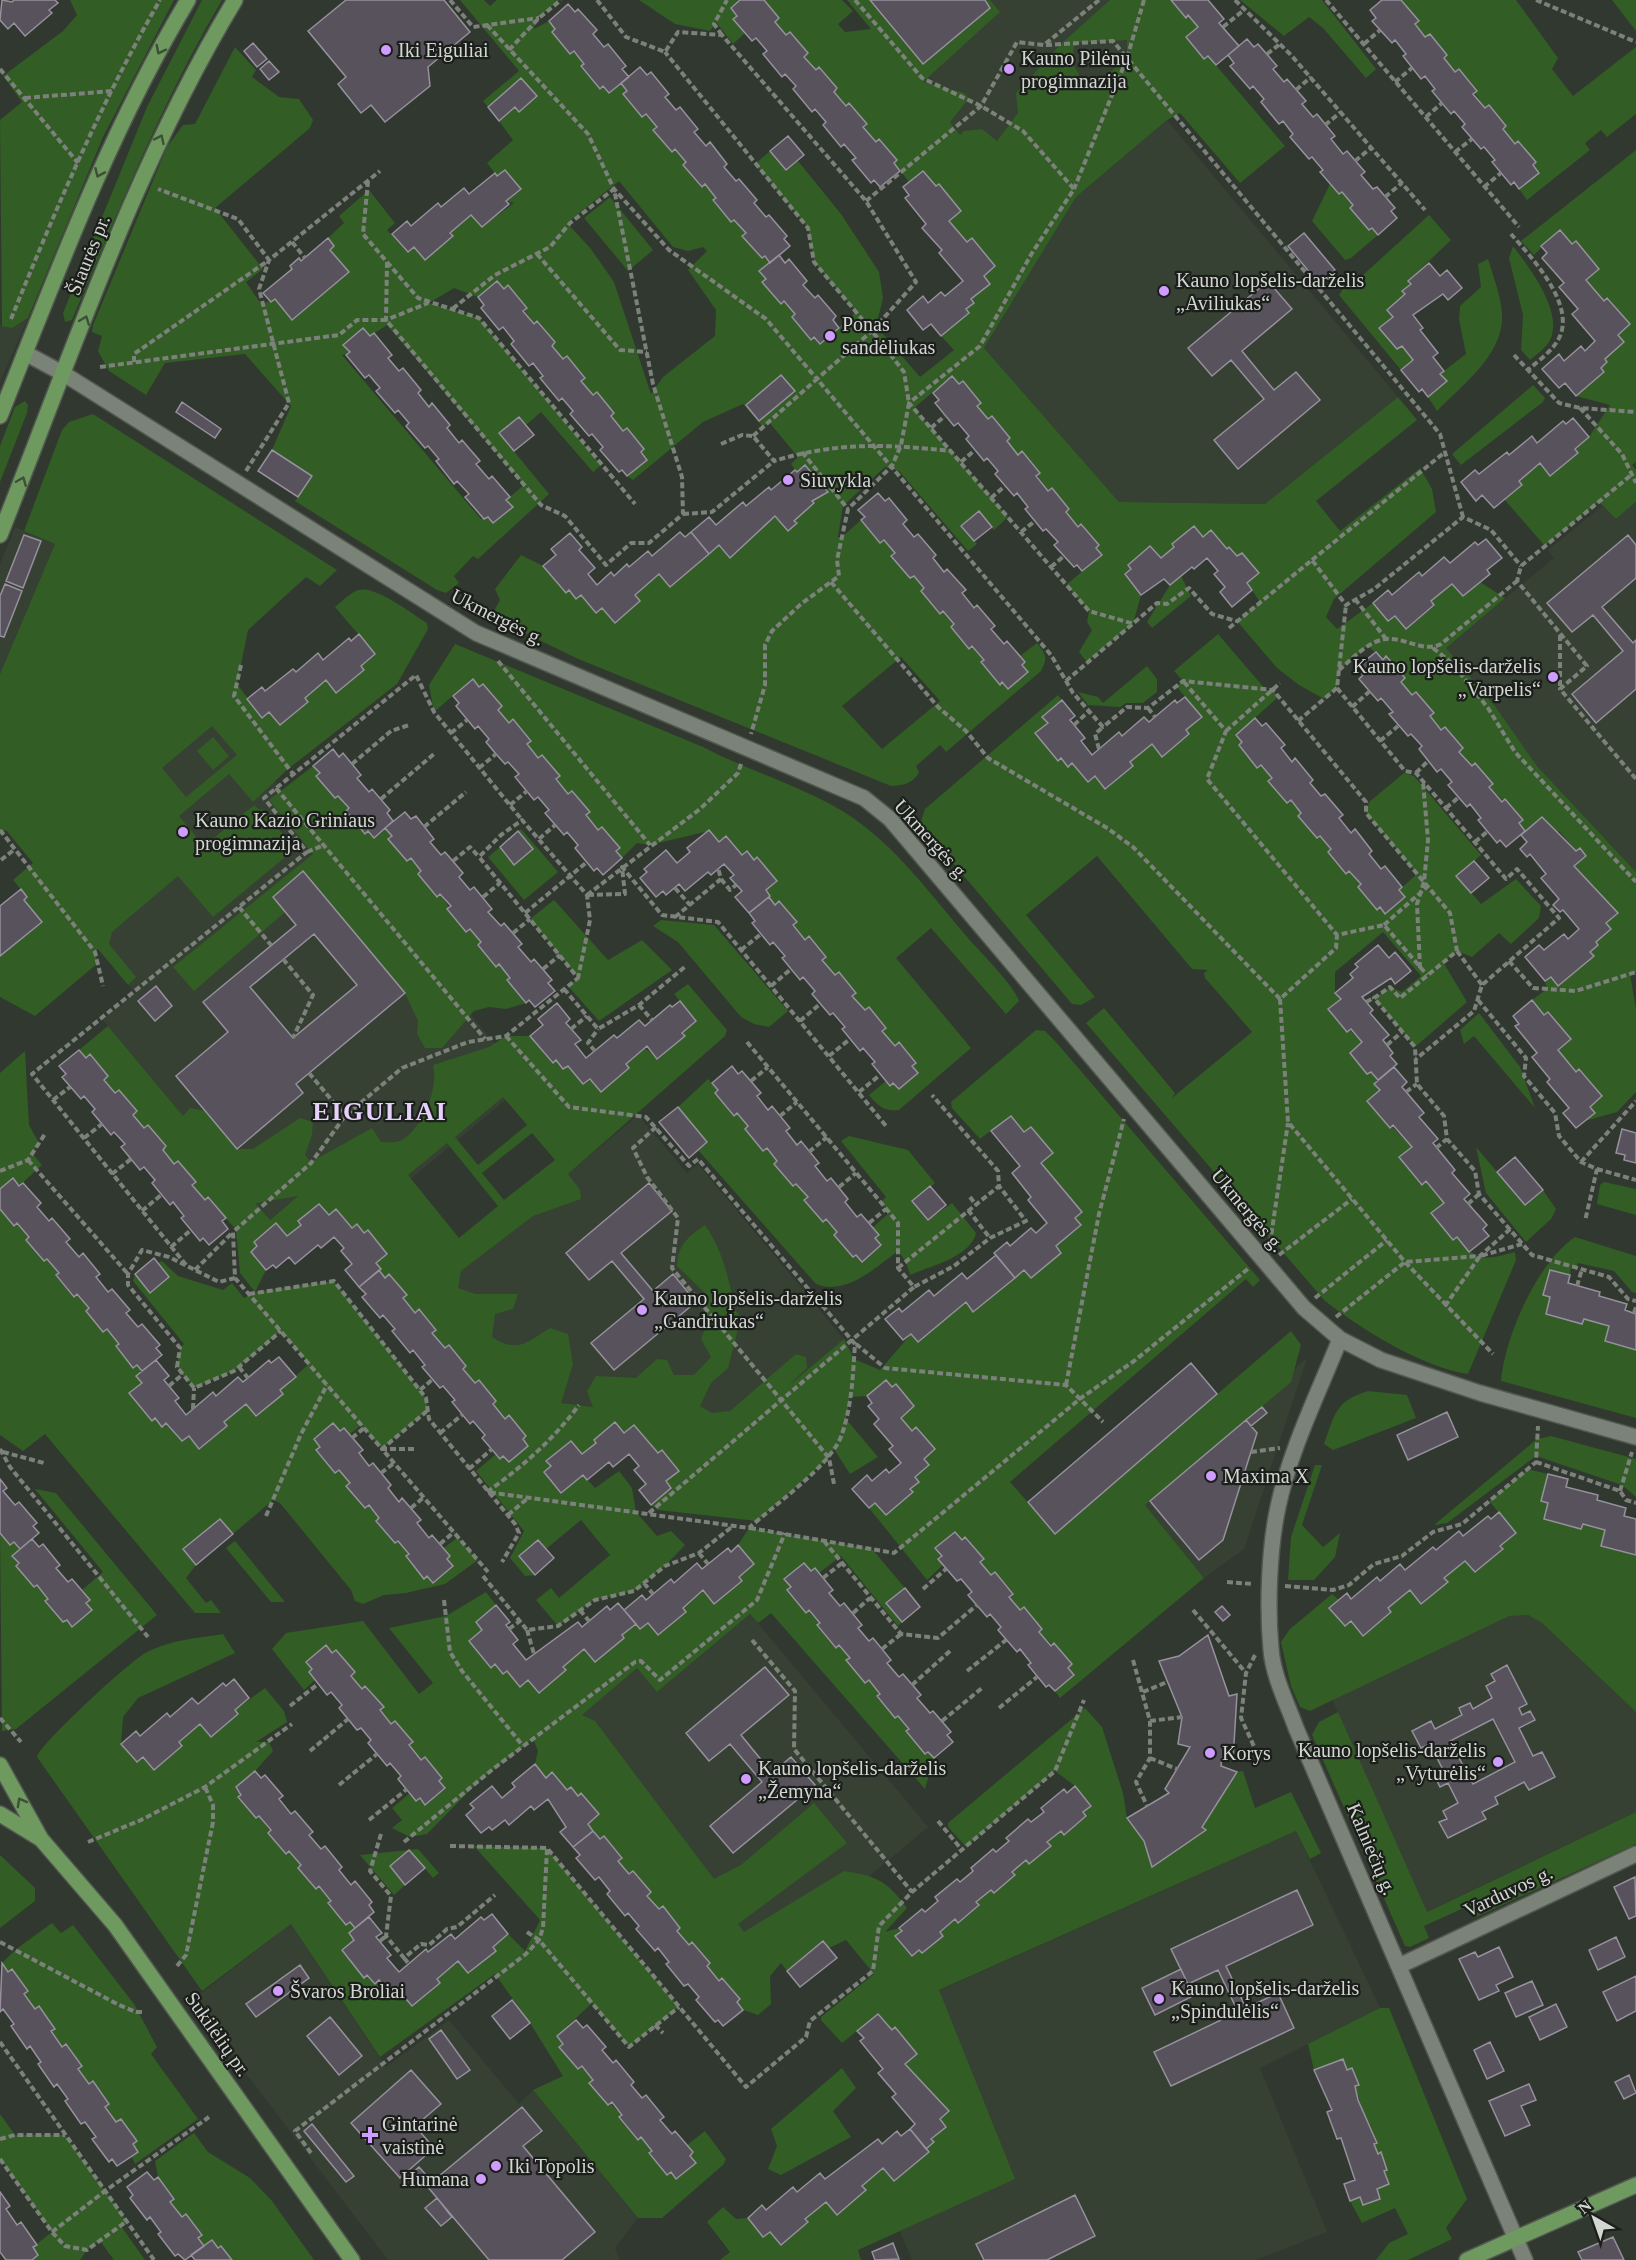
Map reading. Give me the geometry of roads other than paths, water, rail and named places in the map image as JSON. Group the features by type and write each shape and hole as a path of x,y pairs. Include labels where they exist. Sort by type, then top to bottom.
{"main road":[{"name":"Šiaurės pr.","path":"0,416 100,171 169,31 188,0"},
{"name":"Šiaurės pr.","path":"0,535 121,228 160,137 235,0"},
{"name":"Sukilėlių pr.","path":"0,1764 41,1839 115,1925 352,2260"},
{"name":"Sukilėlių pr.","path":"0,1814 41,1839"},
{"path":"1467,2260 1636,2185"}],"street":[{"name":"Ukmergės g.","path":"25,353 64,374 476,633 864,798 890,819 1264,1262 1304,1308 1324,1326 1340,1339 1381,1360 1634,1444"},
{"name":"Kalniečių g.","path":"1340,1339 1296,1449 1278,1506 1272,1545 1271,1650 1280,1685 1525,2260"},
{"name":"Varduvos g.","path":"1399,1966 1636,1854"}],"place":[{"name":"Iki Eiguliai","path":"386,50"},
{"name":"Kauno Pilėnų progimnazija","path":"1009,69"},
{"name":"Kauno lopšelis-darželis „Aviliukas“","path":"1164,291"},
{"name":"Ponas sandėliukas","path":"830,336"},
{"name":"Siuvykla","path":"788,480"},
{"name":"Kauno lopšelis-darželis „Varpelis“","path":"1553,677"},
{"name":"Kauno Kazio Griniaus progimnazija","path":"183,832"},
{"name":"Kauno lopšelis-darželis „Gandriukas“","path":"642,1310"},
{"name":"Maxima X","path":"1211,1476"},
{"name":"Korys","path":"1210,1753"},
{"name":"Kauno lopšelis-darželis „Vyturėlis“","path":"1498,1762"},
{"name":"Kauno lopšelis-darželis „Žemyna“","path":"746,1779"},
{"name":"Švaros Broliai","path":"278,1991"},
{"name":"Kauno lopšelis-darželis „Spindulėlis“","path":"1159,1999"},
{"name":"Gintarinė vaistinė","path":"370,2135"},
{"name":"Iki Topolis","path":"496,2166"},
{"name":"Humana","path":"481,2179"}],"district":[{"name":"EIGULIAI","path":"380,1111"}]}
